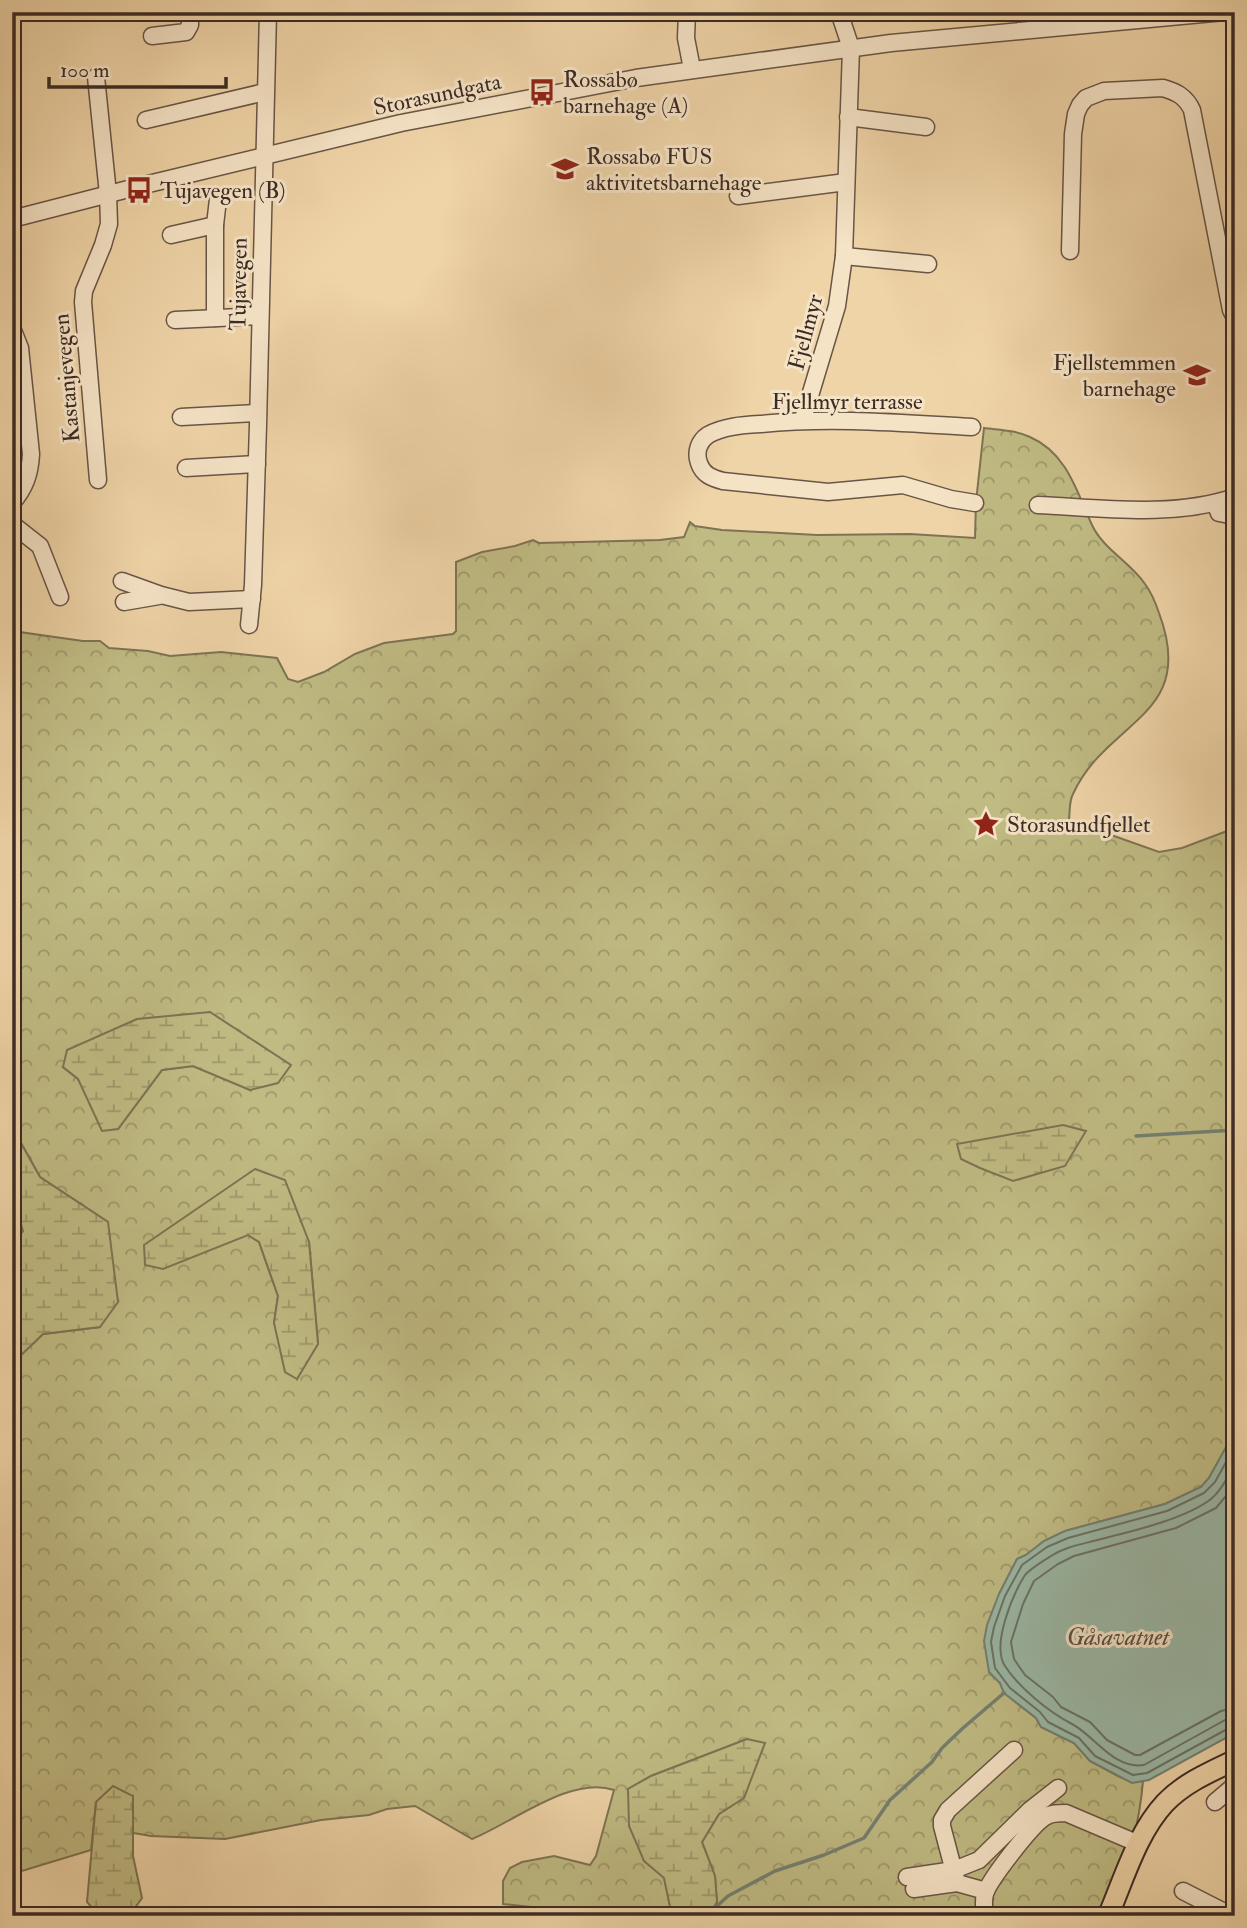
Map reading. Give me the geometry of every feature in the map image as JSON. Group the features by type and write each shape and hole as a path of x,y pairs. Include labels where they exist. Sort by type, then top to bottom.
{"main road":[{"path":"1108,1916 1139,1844 1155,1816 1189,1783 1235,1760"}],"street":[{"path":"152,36 186,32 190,25 190,12"},
{"name":"Tujavegen","path":"249,625 257,464 268,12"},
{"path":"687,12 685,38 692,69"},
{"path":"839,12 851,48"},
{"name":"Storasundgata","path":"12,219 265,156 454,113 604,83 851,48 1117,17 1224,12"},
{"name":"Fjellmyr","path":"803,419 837,306 844,256 851,48"},
{"name":"Kastanjevegen","path":"96,77 110,210 107,234 88,281 83,302 98,480"},
{"path":"1070,251 1073,134 1080,105 1086,99 1104,91 1163,88 1171,90 1185,99 1192,110 1231,310 1235,318"},
{"path":"146,120 265,92"},
{"path":"848,117 926,127"},
{"path":"738,196 846,182"},
{"path":"215,318 215,225 218,199"},
{"path":"172,235 215,225"},
{"path":"844,256 928,264"},
{"path":"176,320 260,316"},
{"path":"12,328 20,348 20,410 31,454 25,484 12,503"},
{"path":"181,417 258,413"},
{"name":"Fjellmyr terrasse","path":"972,427 803,419 719,430 706,436 698,445 696,456 709,477 723,481 828,492 903,485 975,503"},
{"path":"186,468 257,464"},
{"path":"1038,506 1165,509 1215,503 1235,497"},
{"path":"1215,503 1219,513 1235,516"},
{"path":"12,524 40,546 60,597"},
{"path":"122,581 189,602 252,599"},
{"path":"124,602 161,595"},
{"path":"986,1891 956,1877 942,1826 944,1814 1014,1750"},
{"path":"1216,1802 1235,1785"},
{"path":"911,1883 956,1877 979,1860 1030,1810 1058,1788"},
{"path":"985,1916 986,1891 1034,1826 1044,1817 1054,1813 1066,1813 1139,1844"},
{"path":"1183,1891 1232,1916"}],"green space":[{"path":"984,428 1019,433 1043,444 1062,463 1097,534 1139,576 1159,613 1168,648 1167,675 1158,696 1088,769 1072,797 1069,820 1159,852 1182,848 1235,828 1235,1431 1209,1478 1201,1487 1165,1504 1065,1531 1017,1559 999,1594 989,1672 1000,1683 1004,1693 1036,1718 1041,1727 1074,1743 1090,1761 1118,1776 1132,1782 1143,1781 1135,1833 1110,1916 974,1916 960,1910 948,1911 943,1916 708,1916 717,1902 715,1876 702,1842 719,1814 744,1797 747,1739 651,1776 628,1789 644,1861 664,1877 672,1916 574,1916 574,1913 569,1911 503,1904 503,1881 510,1868 522,1862 554,1856 590,1865 596,1856 614,1790 597,1787 561,1795 472,1839 415,1806 387,1809 369,1815 321,1820 225,1839 151,1836 133,1833 133,1796 96,1802 91,1850 12,1874 12,1363 43,1334 100,1327 108,1222 40,1177 12,1127 12,631 100,641 109,648 170,656 221,652 277,658 288,679 298,682 384,643 453,634 456,631 456,562 482,552 533,540 539,543 684,537 690,522 695,526 722,530 975,538","holes":["210,1012 250,1090 193,1066 162,1070 118,1129 78,1079 63,1067","248,1235 309,1242 318,1343 297,1379 274,1323 278,1296 259,1242"]},
{"path":"210,1012 291,1065 278,1083 250,1090 193,1066 162,1070 118,1129 102,1131 78,1079 63,1067 67,1050 137,1019"},
{"path":"1063,1125 1086,1131 1065,1166 1013,1181 961,1159 957,1144"},
{"path":"12,1127 40,1177 108,1222 118,1302 100,1327 43,1334 13,1363 12,1245 23,1231 12,1193"},
{"path":"255,1169 285,1180 309,1242 318,1344 297,1379 285,1372 274,1323 278,1296 259,1242 248,1235 163,1269 145,1265 144,1245"},
{"path":"747,1739 765,1743 744,1798 719,1814 702,1842 715,1876 717,1902 708,1916 672,1916 664,1878 644,1861 629,1826 628,1789 651,1776"},
{"path":"113,1786 133,1796 133,1856 142,1898 129,1916 99,1916 87,1902 96,1802"}],"water":[{"name":"Gåsavatnet","path":"1235,1431 1235,1733 1149,1780 1132,1783 1090,1761 1074,1743 1041,1727 1036,1718 1004,1693 1000,1683 989,1672 984,1641 987,1625 1017,1559 1065,1531 1165,1504 1201,1487 1209,1478"}],"waterway":[{"path":"1136,1136 1235,1130"},
{"path":"706,1916 728,1896 775,1871 864,1838 890,1800 932,1762 963,1728 1004,1693"}],"place":[{"name":"Rossabø barnehage (A)","path":"542,92"},
{"name":"Rossabø FUS aktivitetsbarnehage","path":"565,169"},
{"name":"Tujavegen (B)","path":"139,190"},
{"name":"Fjellstemmen barnehage","path":"1197,375"},
{"name":"Storasundfjellet","path":"986,824"}]}
